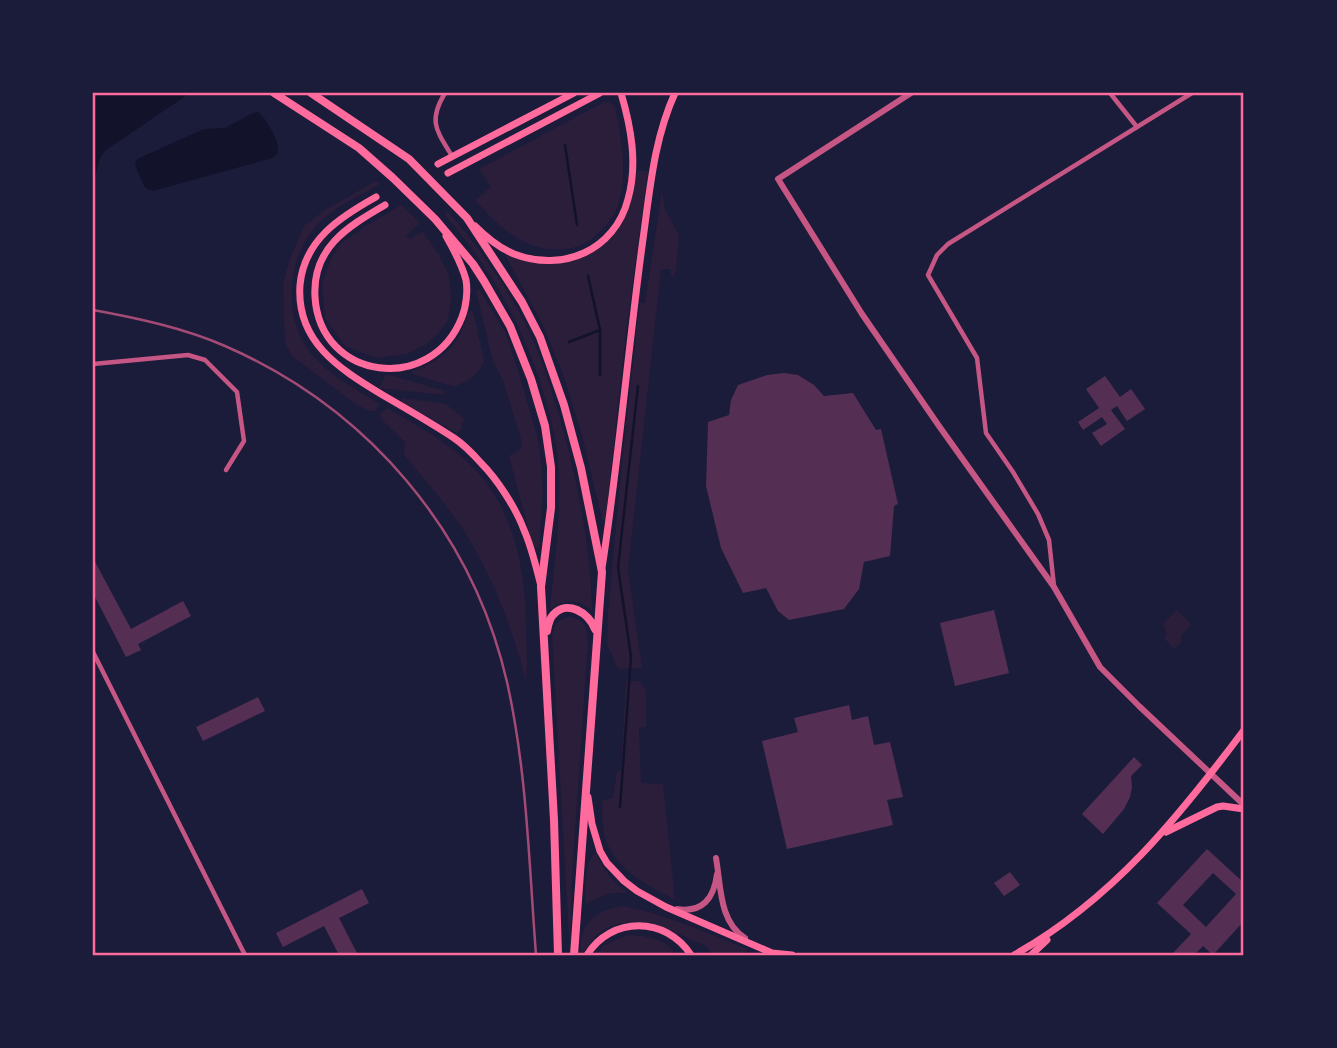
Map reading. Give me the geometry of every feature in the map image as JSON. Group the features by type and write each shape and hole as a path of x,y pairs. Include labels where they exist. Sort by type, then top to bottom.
{"main road":[{"path":"274,93 359,148 435,219 473,264 504,315 522,355 541,412 547,438 551,482 541,587 554,820 558,955"},
{"path":"311,93 409,159 492,242 509,251 538,260 578,257 589,252 610,234 620,221 628,201 632,167 631,139 620,93"},
{"path":"438,164 574,93"},
{"path":"448,173 600,93"},
{"path":"574,955 596,635 634,298 653,169 661,130 675,93"},
{"path":"376,197 336,221 319,237 309,252 303,266 300,291 307,328 320,348 343,370 456,439 482,463 505,495 523,527 541,587"},
{"path":"385,205 335,240 324,255 316,280 316,304 322,326 336,347 357,361 382,368 406,368 438,352 452,337 464,312 467,282 443,229"},
{"path":"467,218 522,302 554,373 574,438 602,572"},
{"path":"544,650 549,621 552,615 560,611 575,609 584,613 593,624 596,635"},
{"path":"1031,955 1057,929 1108,887 1162,834 1244,730"},
{"path":"587,771 594,838 607,863 624,881 666,907 772,953 792,955"},
{"path":"1162,834 1217,807 1244,807"},
{"path":"587,955 595,943 612,931 642,926 675,937 691,955"},
{"path":"1014,955 1057,929"}],"street":[{"path":"445,93 437,107 435,120 439,135 452,157"},
{"path":"911,93 778,180 862,314 1054,587 1100,667 1244,807"},
{"path":"1110,93 1138,127"},
{"path":"1054,587 1049,540 1038,514 986,433 977,358 928,275 937,255 947,244 1192,93"},
{"path":"93,364 188,355 205,360 237,391 244,441 226,470"},
{"path":"93,652 245,955"},
{"path":"666,907 686,910 704,905 715,884 716,858 727,918 736,931 755,944"}],"shaded area":[{"path":"93,93 187,95 106,150 93,179"},
{"path":"604,102 615,107 623,179 615,212 606,226 594,237 569,248 538,247 504,229 475,200 491,187 479,169"},
{"path":"258,112 268,124 278,145 278,153 272,158 153,191 144,186 135,165 137,159 204,129 225,128"},
{"path":"637,171 648,171 626,331 606,517 602,520 583,439 563,374 542,323 504,253 567,262 598,249 609,240 625,217"},
{"path":"376,181 380,184 330,213 311,233 301,250 292,288 292,308 305,344 331,372 379,404 375,411 369,411 354,403 291,355 285,342 283,283 304,226 325,210"},
{"path":"662,191 665,209 679,236 674,276 671,276 671,269 661,269 628,570 642,668 618,669 607,644 608,612 639,310 640,303 645,303"},
{"path":"401,205 420,223 406,236 409,239 423,232 449,275 451,298 448,320 439,333 425,345 407,354 376,358 345,346 325,318 322,284 340,244"},
{"path":"448,212 480,251 507,292 530,333 545,370 578,492 589,563 592,611 571,601 550,610 557,541 559,472 549,413 539,378 519,328 478,257 444,214"},
{"path":"479,289 505,332 537,435 543,490 539,549 533,546 509,456 521,448 522,443 503,380 493,362 476,291"},
{"path":"471,311 484,360 477,373 454,387 413,374 413,371 433,362 449,350"},
{"path":"386,374 442,390 444,395 379,388"},
{"path":"402,398 446,404 465,419 461,425 463,427 457,433 402,402"},
{"path":"387,408 436,437 463,458 493,492 504,512 518,555 525,600 526,682 516,644 486,570 453,515 404,455 405,442 381,419 380,414"},
{"path":"1177,610 1192,625 1181,635 1181,643 1174,649 1164,638 1167,635 1163,624"},
{"path":"569,617 584,624 588,641 572,876 570,955 552,635 558,623"},
{"path":"626,681 639,681 646,690 646,727 639,728 641,783 663,784 675,900 622,866 608,846 604,833 602,800 613,798 617,771 621,770"},
{"path":"594,854 610,876 628,893 610,893 585,904 587,871"},
{"path":"623,906 686,925 747,949 747,952 739,955 711,955 707,946 668,930 641,923 628,923 602,931 580,955 582,935 589,921 604,911"},
{"path":"627,935 655,939 666,944 677,955 597,955 603,946"}],"building":[{"path":"767,375 798,375 814,385 824,396 853,393 876,430 881,429 898,504 894,506 890,556 864,562 859,589 844,609 789,620 778,611 766,588 743,593 721,548 706,486 708,422 729,415 731,400 738,385"},
{"path":"1105,376 1120,397 1131,389 1145,409 1127,421 1117,406 1111,410 1125,429 1101,446 1092,433 1107,424 1102,417 1083,430 1078,422 1099,408 1086,389"},
{"path":"93,558 131,629 183,601 191,616 138,644 141,650 126,657 93,593"},
{"path":"994,610 1009,673 955,686 940,623"},
{"path":"258,697 265,711 203,741 196,727"},
{"path":"849,705 852,720 868,716 874,745 890,742 903,797 887,800 893,825 787,849 762,741 798,732 794,718"},
{"path":"1134,757 1142,765 1131,776 1130,797 1124,809 1103,834 1082,814"},
{"path":"1207,849 1244,883 1244,921 1213,955 1203,946 1194,955 1171,955 1191,934 1157,903","holes":["1213,873 1236,894 1206,927 1183,905"]},
{"path":"1010,872 1020,885 1004,896 994,883"},
{"path":"362,889 369,903 339,918 358,955 339,955 324,926 283,947 276,933"}],"waterway":[{"path":"565,145 577,225"},
{"path":"588,276 600,330 600,375"},
{"path":"569,342 600,330"},
{"path":"620,807 631,657 618,567 638,386"}],"railway":[{"path":"93,310 193,334 225,346 276,372 324,403 367,439 406,480 440,525 468,574 491,626 507,682 523,783 536,955"}]}
